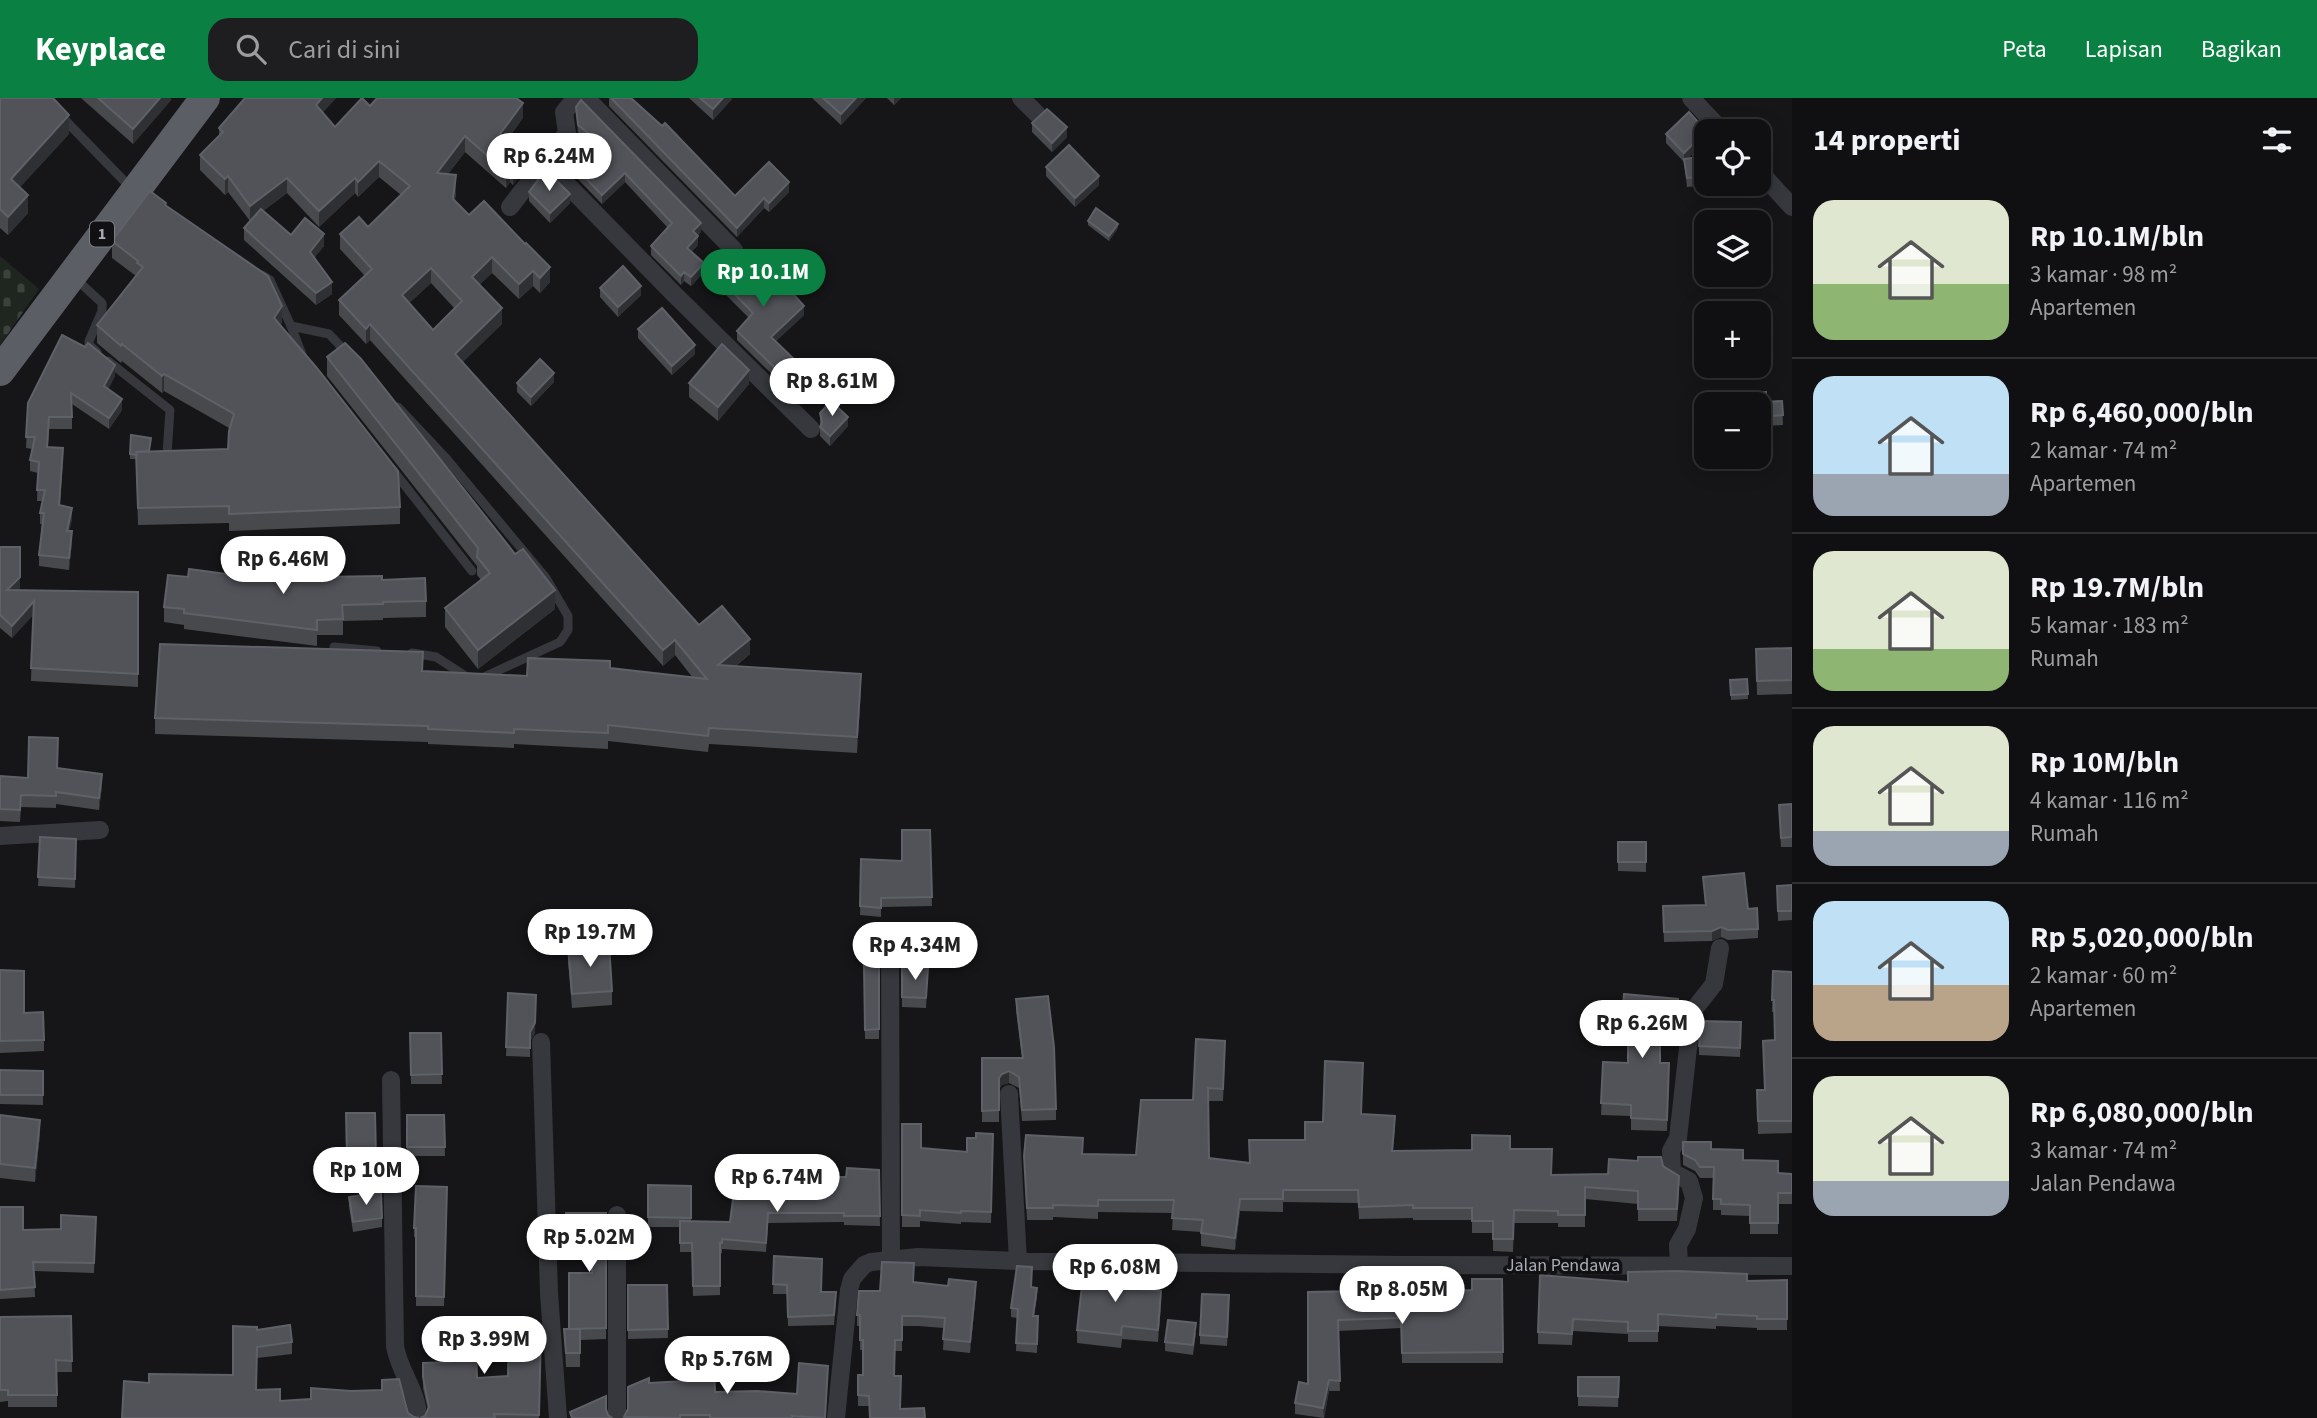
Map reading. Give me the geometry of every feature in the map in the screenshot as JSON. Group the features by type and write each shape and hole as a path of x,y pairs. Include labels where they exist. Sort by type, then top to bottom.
{"highway":[{"name":"1","path":"0,371 141,189 205,98"}],"street":[{"path":"510,207 567,133 564,115 576,98"},
{"path":"586,98 734,250"},
{"path":"1021,98 1037,114"},
{"path":"1691,98 1711,119"},
{"path":"545,162 811,429"},
{"path":"1771,184 1792,207"},
{"path":"0,836 100,830"},
{"path":"890,931 891,1261"},
{"path":"1679,1265 1678,1245 1687,1229 1694,1198 1689,1181 1672,1172 1671,1150 1678,1138 1692,1013 1714,984 1720,948"},
{"path":"541,1042 549,1293 558,1418"},
{"path":"391,1080 395,1346 401,1371 416,1397 418,1418"},
{"path":"1009,1094 1018,1261"},
{"path":"617,1215 617,1418"},
{"name":"Jalan Pendawa","path":"836,1418 845,1308 852,1279 864,1265 871,1262 918,1257 1018,1261 1792,1266"}],"lane":[{"path":"53,107 141,189"},
{"path":"250,269 270,280 301,355 310,365"},
{"path":"72,275 102,303 102,312 89,341 92,349 170,410 172,414 167,454"},
{"path":"291,326 329,334 356,362"},
{"path":"391,400 445,457 546,578 568,616 568,630 560,642 482,678 474,679 460,674 436,657 403,653"},
{"path":"387,463 472,571"},
{"path":"334,647 389,652"}],"green space":[{"path":"0,256 39,289 0,345"}],"building":[{"path":"0,98 53,98 69,115 11,179 28,195 8,217 0,209"},
{"path":"98,98 160,98 133,129"},
{"path":"245,98 322,98 316,105 335,127 362,98 370,106 377,98 516,98 523,103 500,134 524,155 513,169 510,167 506,172 465,136 437,173 456,175 453,199 469,215 484,201 550,267 540,278 533,271 519,284 492,257 472,277 502,308 455,354 699,625 722,606 750,639 718,665 861,674 857,737 709,728 708,736 608,725 608,733 514,729 514,733 428,729 428,726 155,718 160,644 423,652 422,671 527,676 528,658 610,661 610,668 707,679 675,640 663,650 370,324 366,329 339,300 372,269 340,234 359,217 368,227 410,186 379,161 358,182 355,178 319,211 287,178 250,206 228,176 225,179 200,155 223,132 219,128","holes":["431,268 462,301 433,330 402,295"]},
{"path":"611,98 631,98 662,126 665,123 735,196 769,162 789,182 769,203 764,198 737,228"},
{"path":"700,98 723,98 713,109"},
{"path":"823,98 856,98 841,114"},
{"path":"581,100 701,223 693,231 698,236 687,248 704,263 691,277 684,272 681,276 651,246 672,223 625,173 602,195 570,162 594,138 578,125 576,107"},
{"path":"1047,109 1067,127 1052,143 1032,123"},
{"path":"1689,112 1695,119 1694,143 1684,153 1666,134"},
{"path":"1069,145 1099,176 1075,198 1046,167"},
{"path":"1694,158 1694,177 1687,178 1684,159"},
{"path":"541,176 548,182 553,177 570,194 550,213 529,192"},
{"path":"150,191 166,203 165,205 268,276 282,306 274,318 398,471 400,507 229,514 229,506 138,508 136,452 228,449 234,414 164,374 162,376 97,325 143,267 112,241"},
{"path":"1096,208 1118,224 1109,236 1088,221"},
{"path":"261,209 291,235 305,218 324,234 310,252 332,282 316,293 244,228"},
{"path":"746,251 784,289 786,286 804,306 771,337 797,362 783,376 737,331 753,313 719,278"},
{"path":"623,266 641,286 618,307 600,288"},
{"path":"662,308 695,345 672,366 638,329"},
{"path":"62,335 85,347 88,343 115,365 104,386 122,399 109,418 71,393 72,417 49,417 47,447 63,448 59,505 72,508 67,531 72,531 69,558 39,555 44,513 40,513 45,490 37,490 39,462 30,460 35,437 26,437 28,403"},
{"path":"345,343 361,359 515,554 523,549 555,590 478,650 445,608 490,573 477,557 478,548 327,357"},
{"path":"722,344 749,370 718,407 689,383"},
{"path":"540,359 554,373 531,397 517,383"},
{"path":"831,401 848,417 830,436 820,427 820,413"},
{"path":"1782,401 1783,415 1771,416 1771,402"},
{"path":"131,435 151,438 149,451 130,454"},
{"path":"0,547 20,547 20,577 7,590 138,592 138,674 31,668 34,601 12,626 0,615"},
{"path":"189,569 234,575 235,569 320,577 382,576 382,580 425,578 426,601 342,605 343,619 317,620 317,630 184,613 184,609 164,607 168,575 188,577"},
{"path":"1792,648 1792,680 1757,681 1756,649"},
{"path":"1747,679 1748,694 1731,695 1730,680"},
{"path":"29,737 58,738 57,768 102,774 99,798 56,792 56,796 21,795 20,810 0,809 0,776 28,778"},
{"path":"1792,804 1792,837 1781,838 1779,805"},
{"path":"902,830 930,830 932,897 881,898 881,908 860,906 861,859 902,861"},
{"path":"40,837 76,839 75,879 38,877"},
{"path":"1618,842 1646,842 1646,862 1618,862"},
{"path":"1744,873 1748,909 1757,908 1758,929 1728,930 1721,927 1712,931 1664,932 1663,906 1706,905 1703,877"},
{"path":"1792,885 1792,911 1778,911 1777,886"},
{"path":"609,943 612,991 572,994 568,947"},
{"path":"864,965 879,966 879,1029 865,1030"},
{"path":"902,967 928,968 926,998 902,997"},
{"path":"0,970 24,971 24,1013 43,1012 44,1040 0,1041"},
{"path":"1773,971 1792,972 1792,1121 1758,1121 1757,1090 1765,1090 1763,1041 1775,1040"},
{"path":"508,993 536,995 535,1023 530,1032 530,1048 506,1047"},
{"path":"1624,994 1678,999 1676,1024 1660,1023 1660,1063 1669,1063 1667,1120 1631,1118 1631,1105 1601,1103 1603,1062 1628,1063 1628,1020 1622,1020"},
{"path":"1048,996 1054,1047 1056,1109 1022,1110 1019,1077 1009,1071 999,1078 999,1110 982,1111 982,1058 1023,1058 1016,999"},
{"path":"1701,1021 1741,1022 1740,1048 1699,1046"},
{"path":"410,1033 441,1033 442,1074 411,1075"},
{"path":"1196,1039 1225,1041 1223,1089 1208,1088 1209,1158 1250,1163 1249,1140 1305,1140 1305,1122 1323,1122 1325,1061 1363,1063 1361,1114 1395,1116 1392,1151 1472,1150 1472,1135 1510,1136 1510,1149 1552,1149 1551,1175 1608,1174 1609,1159 1638,1161 1638,1157 1661,1157 1663,1166 1679,1176 1677,1209 1638,1209 1638,1191 1585,1187 1585,1215 1514,1210 1513,1239 1493,1239 1493,1221 1472,1221 1472,1208 1413,1208 1413,1205 1359,1207 1358,1190 1283,1190 1283,1199 1240,1199 1235,1238 1201,1233 1203,1220 1172,1218 1174,1200 1098,1200 1098,1206 1053,1205 1053,1208 1027,1208 1024,1156 1026,1135 1083,1138 1082,1154 1136,1155 1141,1100 1193,1100"},
{"path":"0,1070 43,1071 43,1095 0,1095"},
{"path":"346,1113 375,1113 376,1158 347,1158"},
{"path":"0,1115 40,1120 35,1168 0,1164"},
{"path":"407,1115 444,1115 445,1147 407,1147"},
{"path":"902,1124 921,1124 921,1148 967,1152 967,1138 976,1138 976,1133 993,1134 991,1212 920,1210 920,1216 902,1215"},
{"path":"1683,1142 1711,1142 1711,1149 1743,1150 1743,1160 1778,1161 1778,1173 1792,1174 1792,1193 1778,1193 1778,1223 1750,1223 1750,1205 1721,1204 1721,1199 1713,1199 1714,1167 1700,1167 1695,1160 1683,1154"},
{"path":"847,1168 879,1170 880,1216 768,1213 766,1243 722,1239 720,1286 693,1286 692,1243 680,1243 680,1221 730,1222 735,1184 786,1188 786,1177 846,1177"},
{"path":"648,1185 691,1186 691,1218 648,1217"},
{"path":"416,1186 447,1187 444,1297 416,1296"},
{"path":"381,1192 382,1218 353,1222 349,1197"},
{"path":"0,1207 23,1207 23,1230 61,1229 61,1215 96,1217 94,1263 33,1262 35,1287 0,1290"},
{"path":"566,1213 606,1213 606,1328 569,1329 569,1273 592,1273 593,1237 567,1237"},
{"path":"774,1256 822,1259 821,1292 836,1292 834,1315 788,1317 787,1285 773,1284"},
{"path":"882,1262 914,1263 913,1282 948,1286 949,1279 976,1282 970,1342 943,1339 945,1318 902,1316 902,1340 895,1340 894,1376 901,1376 900,1409 924,1408 925,1418 870,1418 869,1396 858,1395 858,1375 863,1375 863,1340 860,1340 860,1315 857,1315 859,1291 880,1291"},
{"path":"1017,1266 1032,1267 1031,1287 1037,1288 1033,1316 1038,1316 1037,1344 1016,1343 1018,1309 1011,1308"},
{"path":"1084,1267 1128,1272 1126,1288 1161,1291 1158,1330 1122,1326 1121,1335 1077,1330"},
{"path":"1628,1272 1747,1274 1747,1281 1787,1280 1787,1319 1757,1319 1757,1316 1716,1314 1716,1318 1658,1314 1658,1331 1628,1331 1628,1322 1573,1319 1572,1334 1538,1332 1540,1275 1628,1282"},
{"path":"1472,1279 1502,1279 1503,1352 1402,1353 1401,1318 1338,1320 1340,1381 1329,1380 1323,1408 1295,1403 1299,1382 1308,1384 1308,1292 1357,1291 1357,1287 1389,1286 1390,1294 1472,1290"},
{"path":"628,1285 667,1285 668,1329 628,1330"},
{"path":"1202,1294 1229,1295 1227,1337 1200,1335"},
{"path":"71,1316 72,1361 56,1360 57,1395 8,1395 8,1390 0,1390 0,1317"},
{"path":"494,1320 494,1344 476,1345 477,1378 508,1376 509,1331 541,1332 539,1415 494,1414 495,1418 420,1418 425,1416 429,1407 423,1363 451,1362 449,1322"},
{"path":"1168,1320 1196,1323 1193,1345 1165,1342"},
{"path":"290,1325 292,1342 257,1347 256,1390 280,1389 280,1401 311,1399 311,1388 382,1390 382,1380 399,1379 408,1413 419,1418 122,1418 124,1381 149,1383 149,1374 233,1375 233,1326 257,1327 257,1330"},
{"path":"564,1329 580,1329 580,1353 566,1353"},
{"path":"696,1357 714,1357 715,1392 797,1394 799,1363 828,1366 825,1418 710,1418 710,1415 680,1415 680,1418 624,1417 628,1409 628,1387 649,1378 649,1383 686,1381 686,1362"},
{"path":"1578,1377 1619,1377 1618,1397 1578,1396"},
{"path":"606,1396 606,1409 612,1418 572,1418 570,1412"}]}
